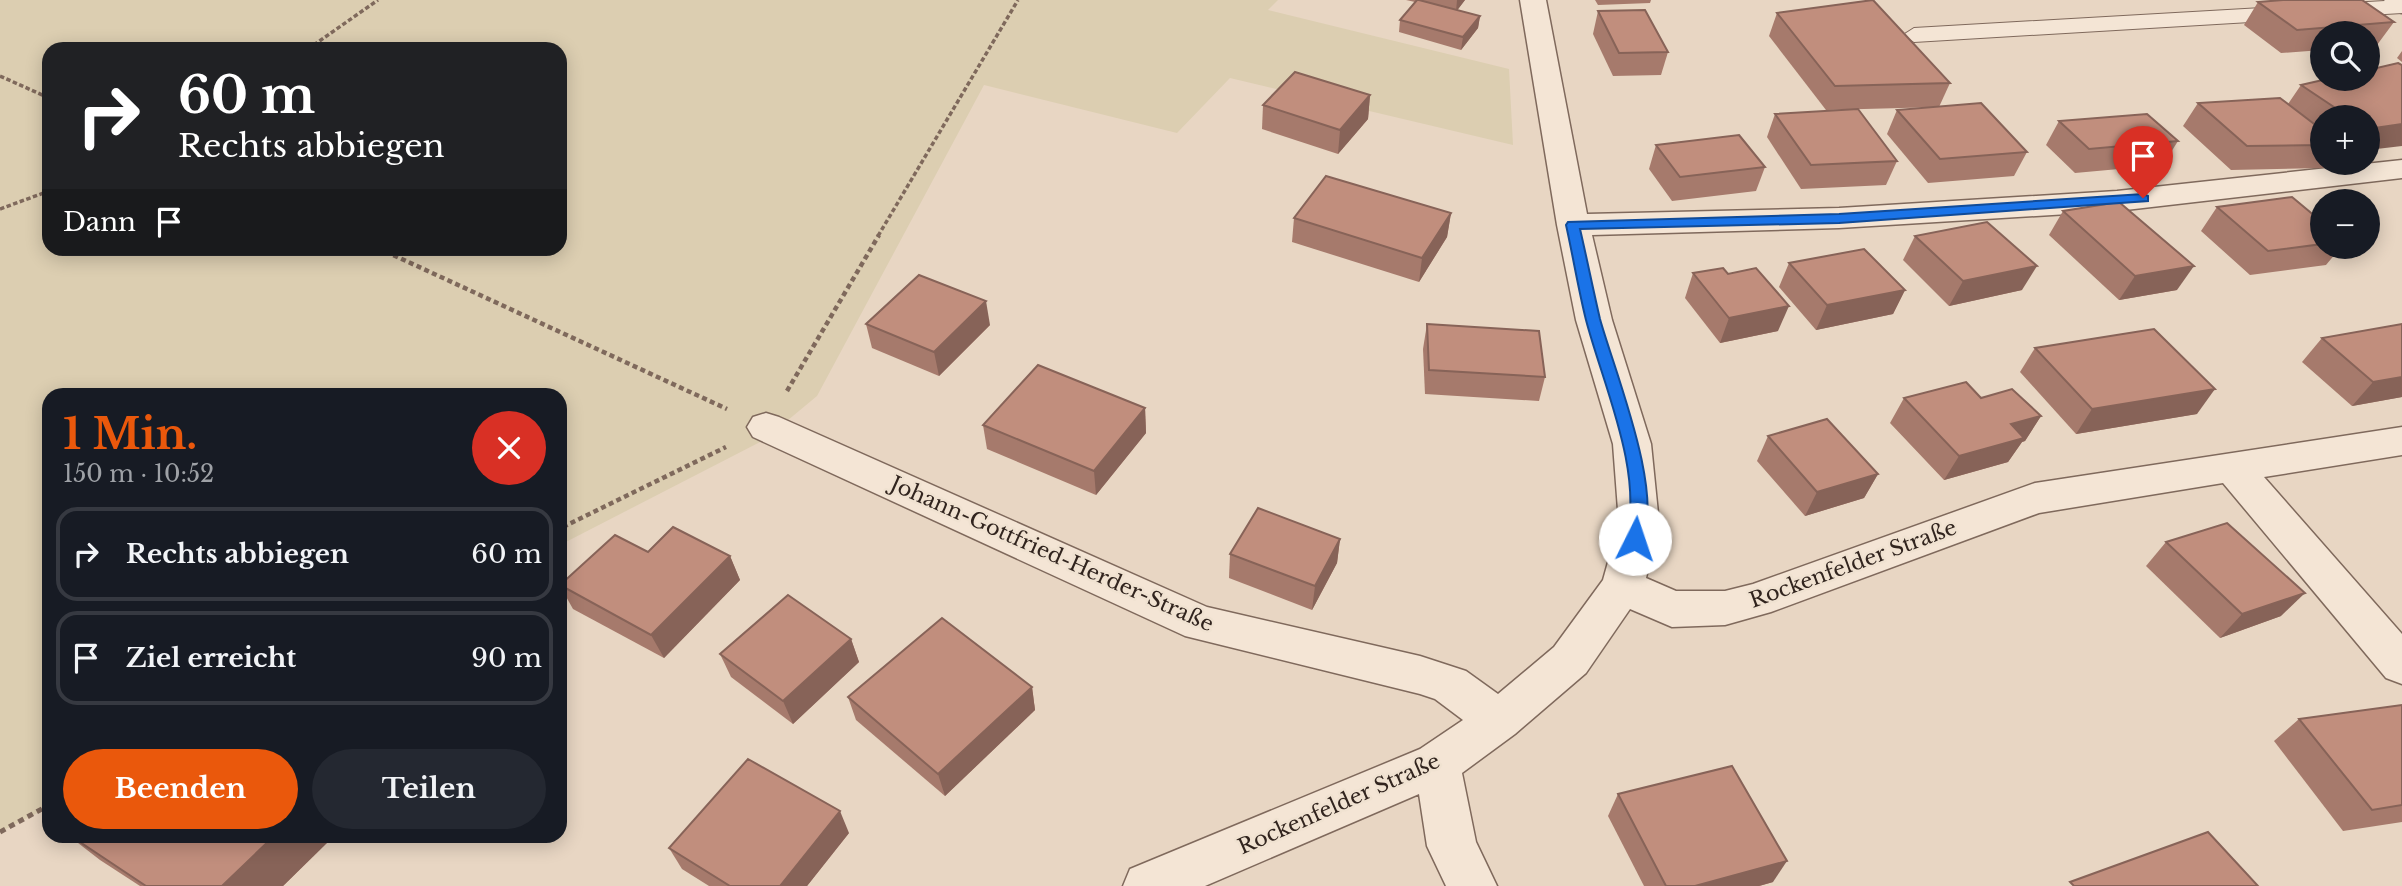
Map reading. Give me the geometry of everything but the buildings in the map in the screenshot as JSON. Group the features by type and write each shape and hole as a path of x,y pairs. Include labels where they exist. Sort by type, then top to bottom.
{"street":[{"path":"1533,0 1573,225 1594,320 1632,444 1639,523 1623,586"},
{"path":"2397,0 2402,5"},
{"path":"1573,225 1839,218 2117,201 2402,169"},
{"name":"Johann-Gottfried-Herder-Straße","path":"766,427 1200,623 1420,675 1450,685 1499,720"},
{"name":"Rockenfelder Straße","path":"1148,886 1437,764 1499,720 1570,660 1623,586 1672,609 1726,608 1793,587 2035,498 2402,441"},
{"path":"2231,466 2402,665"},
{"path":"1437,764 1452,846 1472,886"}],"lane":[{"path":"1914,35 2402,5"}],"path":[{"path":"318,42 378,0"},
{"path":"567,526 766,427 1018,0"},
{"path":"0,76 42,95"},
{"path":"0,209 42,194"},
{"path":"395,256 766,427"},
{"path":"0,832 42,810"}],"shaded area":[{"path":"0,0 1278,0 1268,10 1509,69 1513,145 1230,78 1177,133 984,85 817,396 764,440 567,541 567,388 42,388 42,811 0,832"}],"route":[{"path":"1635,539 1639,523 1632,444 1594,320 1573,225 1839,218 2143,198"}]}
